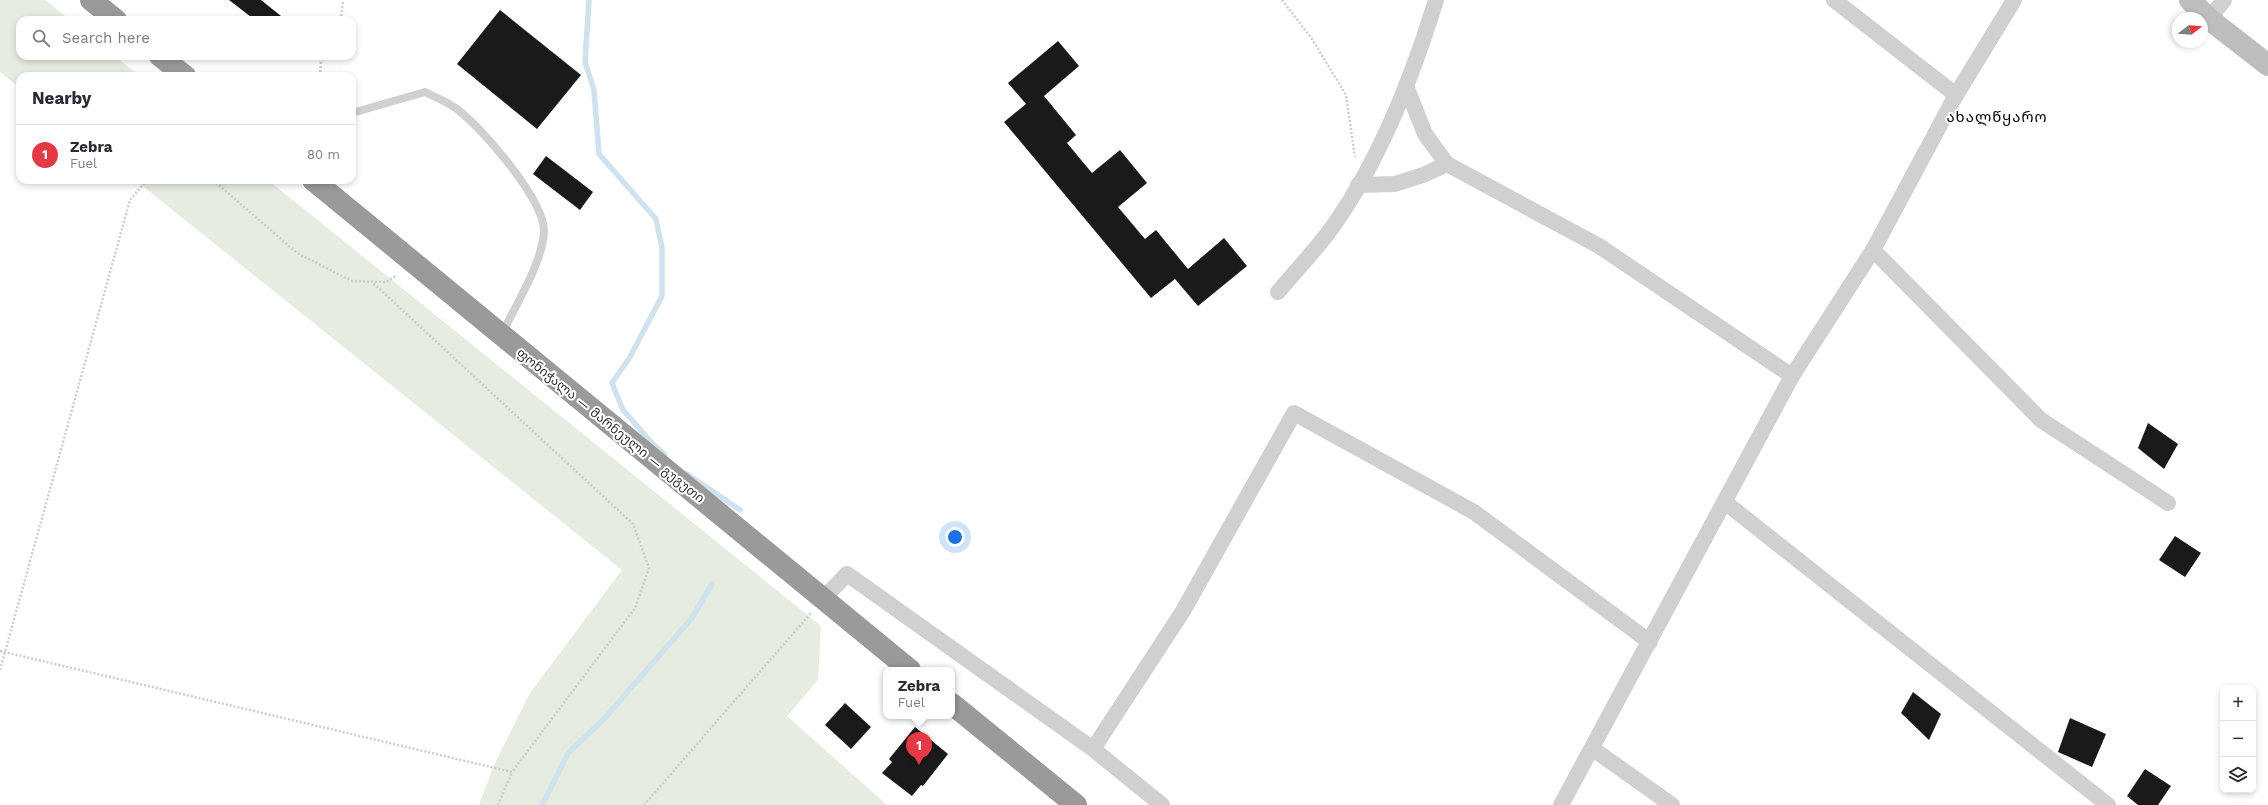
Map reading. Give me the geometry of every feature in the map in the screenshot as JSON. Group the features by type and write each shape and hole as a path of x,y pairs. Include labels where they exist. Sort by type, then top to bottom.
{"highway":[{"path":"91,0 111,16"},
{"path":"165,60 180,72"},
{"name":"ფონიჭალა — მარნეული — გუგუთი","path":"318,184 906,667"},
{"path":"955,706 1076,805"}],"street":[{"path":"1278,292 1336,222 1368,169 1406,86 1436,0"},
{"path":"1834,0 1956,95"},
{"path":"1561,805 1726,503 1792,376 1873,250 1956,95 2014,0"},
{"path":"2190,0 2209,19 2268,65"},
{"path":"2209,19 2224,0"},
{"path":"1406,86 1426,134 1447,164 1600,246 1792,376"},
{"path":"1358,185 1395,184 1423,175 1447,164"},
{"path":"1873,250 2041,420 2168,503"},
{"path":"1093,749 1183,610 1294,412 1474,512 1650,642"},
{"path":"1726,503 2108,805"},
{"path":"823,599 847,574 1093,749 1162,805"},
{"path":"1593,748 1672,805"}],"lane":[{"path":"356,112 425,92 457,109 490,141 535,201 544,230 536,264 501,335"}],"path":[{"path":"341,16 343,0"},
{"path":"1282,0 1312,39 1346,95 1358,185"},
{"path":"320,72 322,60"},
{"path":"0,670 130,200 143,184"},
{"path":"218,184 297,254 352,281 386,282 413,263"},
{"path":"372,282 633,524 649,568 634,608 512,772 498,805"},
{"path":"644,805 823,599"},
{"path":"0,651 512,772"}],"shaded area":[{"path":"0,0 45,0 65,16 16,16 16,60 120,60 134,72 16,72 16,85 0,72"},
{"path":"140,184 273,184 821,626 818,680 787,716 887,805 479,805 494,765 530,693 622,570"}],"building":[{"path":"229,0 261,0 281,16 250,16"},
{"path":"500,10 581,75 537,129 457,64"},
{"path":"1058,41 1079,66 1044,96 1076,135 1067,143 1092,173 1120,150 1147,183 1118,207 1145,239 1156,230 1188,269 1224,238 1247,266 1198,306 1175,279 1151,298 1004,122 1026,104 1008,83"},
{"path":"546,156 593,192 580,210 533,174"},
{"path":"2148,423 2178,444 2164,469 2138,448"},
{"path":"2175,536 2201,553 2185,577 2159,560"},
{"path":"1913,692 1941,714 1929,740 1901,713"},
{"path":"845,703 871,727 851,749 825,725"},
{"path":"2070,718 2106,734 2092,767 2058,752"},
{"path":"915,727 948,754 923,786 921,785 912,796 882,773 892,762 889,759"},
{"path":"2145,769 2171,786 2158,805 2138,805 2127,796"}],"waterway":[{"path":"589,0 585,62 594,90 599,154 656,219 662,248 662,296 630,357 612,383 623,410 651,442 665,455"},
{"path":"687,474 740,510"},
{"path":"542,805 568,753 603,720 692,618 712,584"}],"place":[{"name":"Zebra","path":"919,765"}],"district":[{"name":"ახალწყარო","path":"1997,117"}]}
